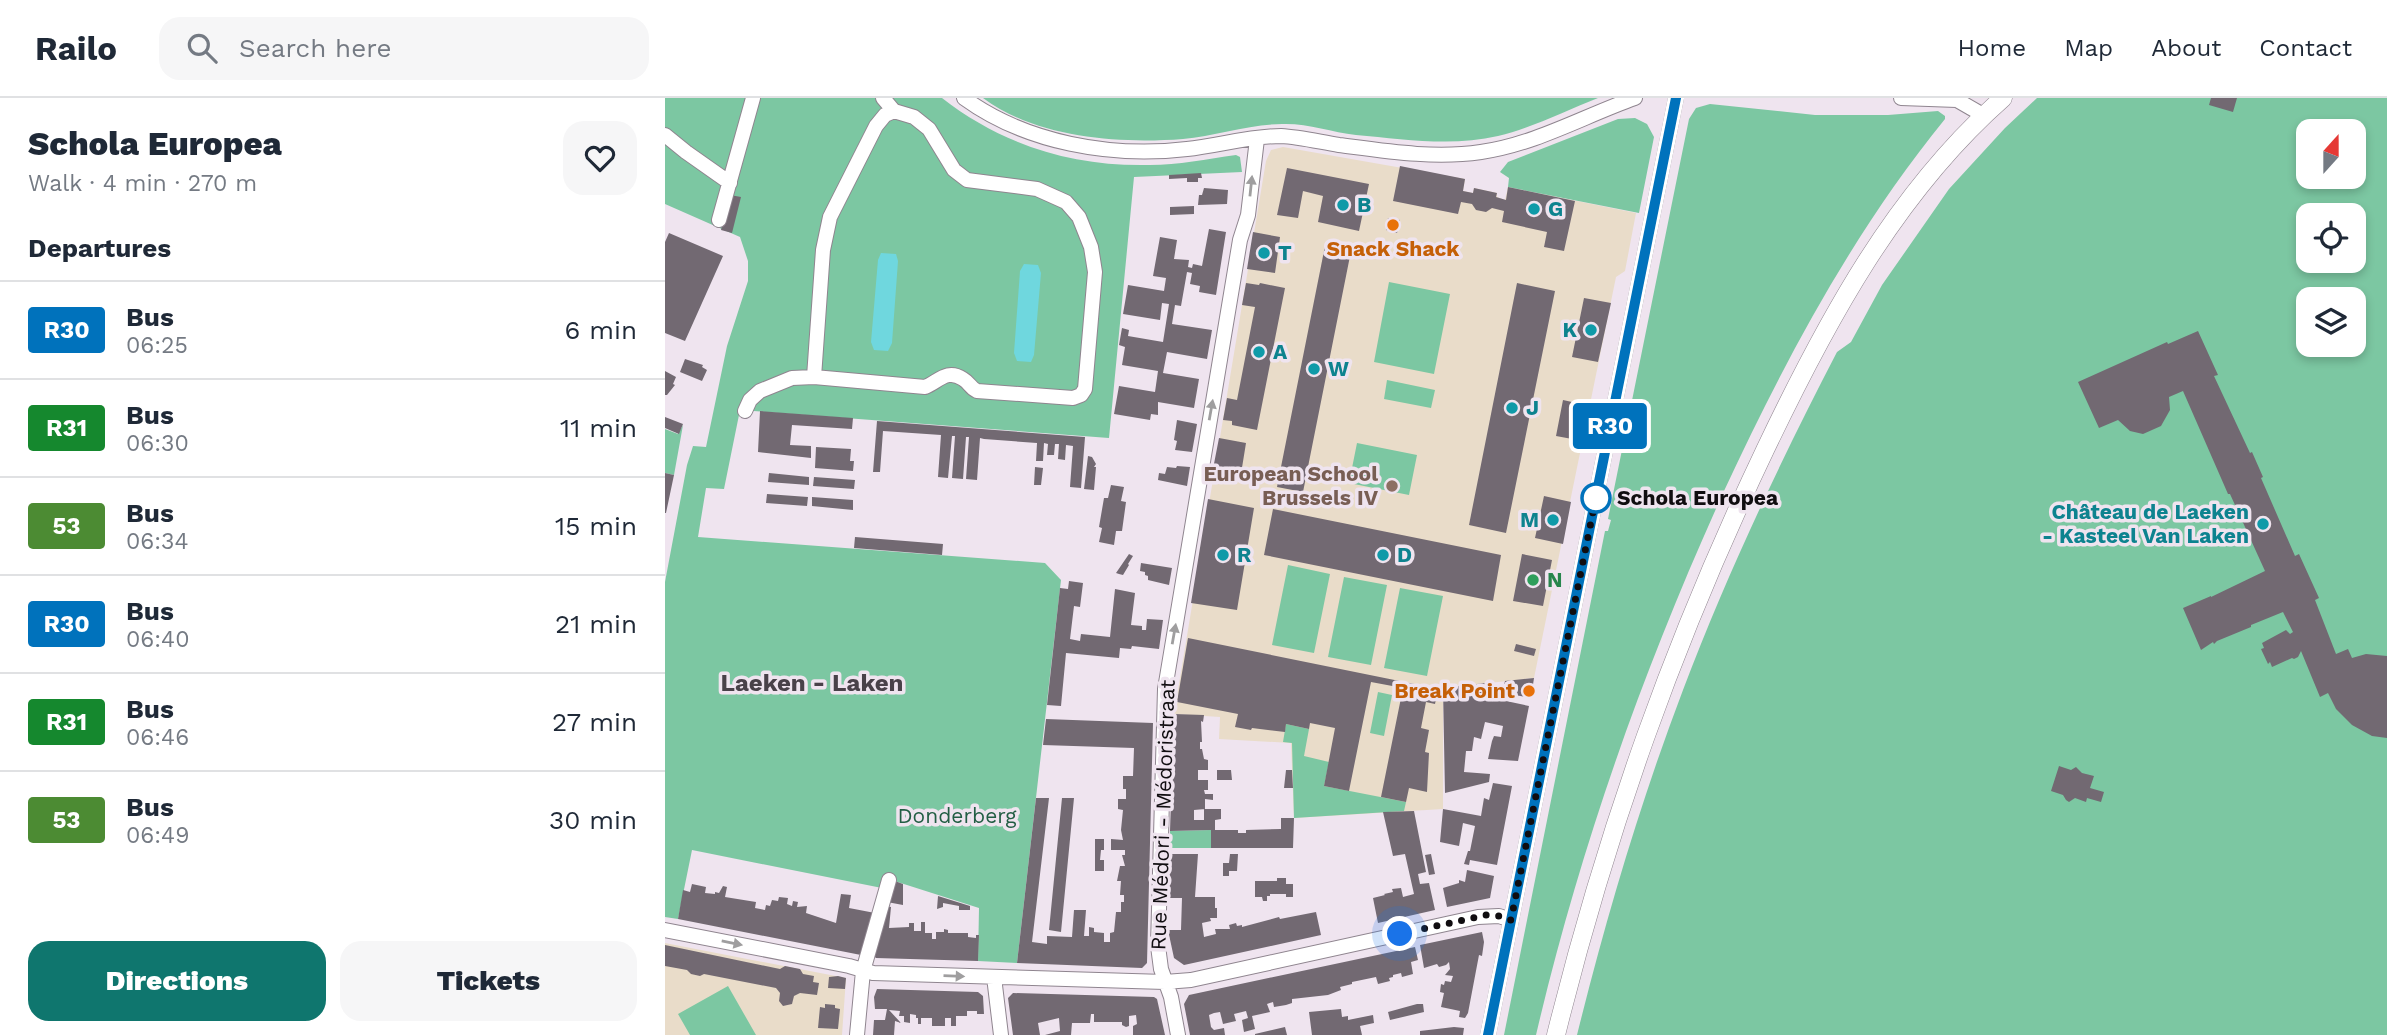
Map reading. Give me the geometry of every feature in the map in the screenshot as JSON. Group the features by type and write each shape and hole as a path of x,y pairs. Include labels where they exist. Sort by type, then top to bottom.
{"main road":[{"path":"1556,1035 1587,915 1623,795 1688,622 1737,510 1807,367 1871,255 1923,181 1954,145 2003,98"}],"street":[{"path":"719,220 753,98"},
{"path":"745,411 750,400 768,387 792,378 814,377 925,387 940,377 951,375 964,379 977,391 1073,398 1081,395 1085,389 1095,272 1091,247 1079,217 1066,202 1037,190 967,180 954,170 929,129 914,117 894,111 883,98"},
{"path":"964,98 1016,128 1059,141 1094,147 1166,151 1280,136 1384,150 1462,155 1519,144 1635,98"},
{"path":"1488,1035 1677,98"},
{"path":"1901,98 1957,100 1983,115"},
{"path":"814,377 823,250 830,217 876,126 894,111"},
{"path":"665,135 730,183"},
{"name":"Rue Médori - Médoristraat","path":"1178,1035 1171,996 1161,969 1158,946 1165,689 1240,240 1248,215 1257,139"},
{"path":"857,1035 863,971 889,880"},
{"path":"665,930 849,965 863,971 1165,982 1191,980 1478,917 1499,916 1511,920"},
{"path":"994,977 1001,1035"}],"shaded area":[{"name":"European School Brussels IV","path":"1283,147 1465,179 1463,191 1473,193 1474,188 1497,193 1497,197 1505,200 1508,187 1636,213 1625,271 1616,277 1534,678 1443,688 1443,809 1294,818 1291,743 1219,739 1220,717 1174,714 1266,161 1271,150"},
{"path":"665,943 846,978 842,1035 665,1035"}],"green space":[{"name":"Donderberg","path":"665,98 942,98 989,129 1040,150 1067,157 1122,165 1150,165 1236,155 1240,157 1242,172 1134,177 1109,438 740,410 724,489 706,488 698,537 1045,563 1061,580 1017,963 978,961 979,908 885,878 882,888 692,850 678,919 665,917 665,582 687,465 693,446 706,447 727,346 748,281 748,261 740,237 665,204"},
{"path":"983,98 1598,98 1511,133 1445,142 1356,135 1291,124 1258,126 1183,139 1105,139 1053,130 1028,122"},
{"path":"2037,98 2387,98 2387,1035 1577,1035 1625,861 1652,775 1736,561 1837,352 1851,342 1882,285 1949,189 2005,128"},
{"path":"1710,104 1815,115 1888,115 1938,111 1945,119 1880,206 1851,252 1796,346 1747,442 1667,624 1616,758 1573,895 1536,1035 1504,1035 1605,531 1608,531 1611,520 1608,519 1689,119 1696,108"},
{"path":"1635,118 1647,124 1654,137 1639,213 1508,187 1509,178 1500,172 1508,162 1618,119"},
{"path":"1389,282 1450,294 1434,374 1374,362"},
{"path":"1387,380 1435,390 1431,408 1384,399"},
{"path":"683,425 674,475 665,473 665,429 678,434"},
{"path":"1357,443 1417,455 1409,495 1349,483"},
{"path":"1288,565 1330,574 1314,653 1272,645"},
{"path":"1344,577 1387,585 1371,665 1328,657"},
{"path":"1400,588 1443,596 1427,676 1384,668"},
{"path":"1378,692 1392,695 1384,736 1370,733"},
{"path":"1286,724 1309,729 1304,756 1329,762 1324,786 1406,802 1404,811 1294,818 1292,743 1283,742"},
{"path":"1211,830 1211,848 1170,848 1170,831"},
{"path":"728,986 756,1035 690,1035 678,1014"}],"water":[{"path":"881,253 896,254 898,261 892,343 888,351 874,350 871,342 878,260"},
{"path":"1024,264 1038,265 1041,273 1034,355 1031,362 1017,361 1014,353 1020,271"}],"building":[{"path":"2211,98 2237,98 2233,112 2209,105"},
{"name":"G","path":"1400,166 1465,179 1463,191 1473,193 1474,188 1497,193 1496,197 1506,200 1508,187 1575,201 1564,251 1544,247 1547,232 1502,222 1504,211 1492,208 1486,212 1476,210 1472,204 1461,202 1458,214 1393,201"},
{"name":"B","path":"1287,168 1369,184 1359,231 1318,222 1323,196 1303,191 1298,218 1277,215"},
{"path":"1201,173 1202,178 1198,178 1198,182 1187,182 1187,178 1169,179 1169,175"},
{"path":"1204,188 1228,190 1227,204 1198,205 1199,195 1202,195"},
{"path":"730,195 741,197 732,233 721,230"},
{"path":"1194,206 1194,214 1170,215 1170,207"},
{"path":"1388,218 1400,220 1397,233 1386,230"},
{"path":"1209,229 1226,232 1216,295 1199,292 1200,286 1190,284 1192,273 1187,272 1181,306 1175,305 1172,324 1212,330 1207,359 1167,352 1163,373 1199,379 1194,408 1158,402 1158,415 1151,414 1150,420 1114,414 1119,386 1155,392 1158,371 1122,365 1125,347 1119,345 1122,328 1129,330 1128,336 1163,342 1169,304 1162,303 1160,320 1123,314 1128,285 1164,291 1166,278 1153,276 1160,237 1177,240 1174,259 1189,260 1188,267 1192,268 1193,264 1202,266"},
{"name":"T","path":"1253,232 1280,237 1275,273 1247,269"},
{"path":"669,233 723,256 685,341 665,333 665,242"},
{"name":"W","path":"1325,246 1351,251 1303,492 1277,487"},
{"name":"A","path":"1246,283 1285,288 1257,430 1232,425 1232,421 1223,420 1227,398 1237,400 1255,307 1242,305"},
{"name":"J","path":"1517,283 1555,291 1506,533 1469,525"},
{"name":"K","path":"1584,298 1611,303 1598,362 1572,357"},
{"name":"Château de Laeken - Kasteel Van Laken","path":"2198,331 2218,375 2214,376 2250,453 2252,452 2295,556 2299,554 2319,598 2315,600 2336,654 2348,649 2352,658 2366,654 2387,656 2387,738 2372,736 2352,725 2336,709 2328,693 2320,697 2301,651 2294,659 2272,667 2270,662 2268,664 2261,649 2264,648 2262,643 2286,630 2290,634 2293,632 2283,612 2214,644 2213,642 2201,650 2183,608 2265,571 2183,391 2169,397 2170,410 2161,426 2143,434 2130,431 2118,420 2099,428 2078,382"},
{"path":"685,359 703,365 707,370 702,381 680,372"},
{"path":"665,371 676,377 673,384 675,385 667,395 665,395"},
{"path":"1563,400 1590,406 1583,441 1556,436"},
{"path":"760,411 853,418 852,429 792,425 790,445 811,446 811,458 758,452"},
{"path":"665,417 683,424 679,434 665,428"},
{"path":"1177,420 1197,424 1192,452 1175,450"},
{"path":"877,421 1085,437 1081,488 1070,487 1073,446 1066,445 1065,460 1058,459 1059,444 1055,444 1054,455 1047,455 1048,444 1044,443 1043,461 1036,461 1037,443 980,438 977,480 966,479 969,437 966,437 963,479 952,478 955,436 952,436 948,478 938,477 941,435 883,431 880,472 873,472"},
{"path":"1219,438 1246,443 1240,480 1212,474"},
{"path":"816,447 851,449 853,471 815,468"},
{"path":"1088,456 1092,457 1096,464 1094,490 1084,489"},
{"path":"1035,467 1043,468 1041,485 1034,485"},
{"path":"1167,467 1190,467 1187,486 1158,480 1159,473 1165,474"},
{"path":"665,473 674,475 666,513 665,513"},
{"path":"769,473 809,477 809,485 768,482"},
{"path":"814,477 855,480 854,489 813,486"},
{"path":"1111,485 1124,487 1121,501 1126,502 1122,531 1116,531 1114,545 1099,542 1104,498 1108,498"},
{"path":"767,494 808,497 807,506 766,503"},
{"name":"M","path":"1544,496 1571,502 1563,544 1535,538"},
{"path":"812,497 853,500 853,510 812,506"},
{"name":"R","path":"1208,499 1254,508 1237,610 1191,603"},
{"name":"D","path":"1273,509 1501,555 1493,601 1264,555"},
{"path":"855,537 943,544 942,555 854,548"},
{"path":"1129,554 1133,556 1123,575 1116,573"},
{"name":"N","path":"1522,554 1552,560 1543,606 1513,601"},
{"path":"1141,563 1172,568 1169,585 1148,580 1145,572 1140,571"},
{"path":"1069,581 1083,583 1080,607 1074,606 1070,639 1080,641 1081,634 1110,637 1115,589 1135,593 1131,625 1142,626 1142,630 1146,630 1147,619 1163,620 1159,649 1132,646 1131,649 1120,648 1119,658 1066,653 1061,706 1047,705 1060,588 1068,589"},
{"path":"1188,638 1429,687 1428,693 1437,694 1435,704 1426,702 1421,728 1429,730 1425,752 1429,753 1427,792 1409,788 1406,802 1381,797 1403,688 1371,682 1349,791 1324,786 1335,728 1310,723 1309,729 1286,724 1285,732 1251,730 1235,727 1238,714 1177,702"},
{"path":"1516,644 1536,649 1534,656 1514,651"},
{"path":"1534,678 1531,698 1509,694 1508,685 1504,685 1505,681"},
{"path":"1494,682 1492,690 1508,693 1506,701 1529,706 1518,761 1488,759 1494,736 1501,737 1503,726 1485,722 1481,739 1474,737 1472,751 1466,751 1464,772 1490,774 1489,782 1445,793 1443,688"},
{"path":"1174,714 1204,715 1203,722 1201,721 1200,749 1204,759 1208,760 1208,770 1198,770 1198,780 1208,780 1205,794 1213,794 1213,800 1205,799 1205,809 1221,809 1221,819 1215,820 1215,830 1238,830 1238,833 1246,833 1246,830 1281,829 1281,818 1294,818 1293,848 1211,848 1211,830 1170,831","holes":["1204,809 1204,820 1194,820 1194,810"]},
{"path":"1046,719 1153,723 1147,963 1142,968 1017,963 1036,798 1049,798 1032,942 1047,944 1047,936 1072,937 1074,910 1086,910 1084,936 1089,936 1089,927 1094,928 1094,932 1104,933 1104,942 1110,942 1116,912 1121,912 1121,902 1124,902 1124,895 1120,895 1121,881 1117,881 1120,866 1125,866 1122,855 1125,855 1125,850 1111,850 1111,839 1123,840 1123,810 1118,809 1118,799 1126,799 1123,776 1133,776 1134,748 1043,745"},
{"path":"2059,766 2071,770 2076,767 2082,773 2094,776 2090,788 2104,792 2101,802 2087,798 2086,802 2075,798 2069,802 2063,795 2051,791"},
{"path":"1217,770 1231,770 1232,780 1217,780"},
{"path":"1286,770 1292,770 1293,788 1284,788"},
{"path":"1493,783 1512,786 1497,865 1470,860 1469,865 1464,864 1470,851 1475,826 1463,823 1459,846 1440,842 1443,809 1481,816 1484,798 1489,800"},
{"path":"1062,798 1074,798 1061,932 1049,930"},
{"path":"1414,811 1426,872 1418,874 1420,884 1429,883 1435,910 1378,923 1373,898 1401,888 1403,897 1414,894 1405,854 1393,856 1383,812"},
{"path":"1095,839 1104,839 1100,860 1104,860 1104,871 1095,871"},
{"path":"1170,854 1198,854 1195,897 1215,897 1217,908 1217,918 1210,918 1211,921 1202,923 1204,937 1216,934 1215,929 1230,929 1229,925 1236,923 1242,927 1279,917 1280,919 1316,912 1321,935 1184,965 1174,958 1168,930 1181,930 1182,898 1169,898"},
{"path":"1230,854 1238,854 1237,871 1229,871 1229,876 1223,876 1223,863 1229,863"},
{"path":"1431,854 1435,874 1429,875 1425,855"},
{"path":"1467,870 1494,876 1490,898 1447,907 1443,888 1459,883 1459,880 1465,882"},
{"path":"1277,878 1286,878 1286,884 1293,884 1293,897 1270,894 1267,901 1263,901 1262,897 1255,897 1255,881 1277,881"},
{"path":"892,880 903,884 903,905 887,902"},
{"path":"692,884 706,887 705,893 715,894 719,893 723,886 727,887 725,897 756,902 755,908 765,910 772,900 778,901 779,897 788,898 787,904 792,906 793,901 798,902 797,907 807,906 806,913 836,923 841,894 851,895 849,908 875,913 861,955 678,919 683,890 690,892"},
{"path":"938,896 970,906 970,910 959,910 959,906 943,903 943,907 937,909"},
{"path":"886,906 891,907 889,928 909,927 909,923 914,923 914,931 921,931 921,922 925,922 925,933 932,933 932,939 936,939 936,932 944,932 944,929 948,930 948,933 968,933 968,937 976,938 976,935 979,935 978,961 876,958 873,955"},
{"path":"1482,932 1482,956 1479,955 1468,1013 1465,1018 1459,1017 1460,1011 1441,1007 1444,993 1440,992 1441,984 1444,985 1445,981 1451,982 1453,976 1445,975 1450,969 1449,962 1439,967 1437,964 1424,968 1420,945"},
{"path":"665,945 780,969 785,966 800,969 803,974 814,976 813,982 819,983 817,995 800,993 794,996 792,1004 783,1006 776,988 704,974 700,976 687,970 665,966"},
{"path":"1415,947 1418,960 1411,962 1413,974 1402,977 1401,973 1393,975 1389,978 1390,981 1378,984 1376,977 1352,982 1328,995 1292,999 1292,1003 1286,1005 1274,1007 1273,1002 1267,1004 1270,1012 1252,1016 1255,1029 1244,1032 1242,1020 1248,1018 1246,1011 1234,1014 1236,1021 1223,1024 1220,1012 1214,1013 1209,1015 1211,1027 1214,1030 1224,1028 1225,1035 1190,1035 1184,1004 1189,995"},
{"path":"829,977 846,978 845,989 828,988"},
{"path":"877,989 978,992 983,996 984,1014 967,1011 967,1016 956,1016 956,1026 951,1026 951,1018 945,1018 945,1026 932,1026 932,1018 921,1018 921,1024 918,1024 916,1015 910,1014 910,1023 904,1022 904,1016 899,1016 900,1011 889,1010 901,1023 895,1021 894,1035 873,1035 874,1020 885,1020 887,1009 875,1009 874,997"},
{"path":"1013,993 1154,997 1157,999 1165,1035 1133,1035 1133,1026 1137,1024 1136,1015 1129,1016 1129,1026 1126,1027 1122,1022 1094,1022 1094,1014 1091,1014 1090,1023 1072,1023 1071,1035 1045,1035 1060,1031 1059,1018 1038,1023 1040,1035 1013,1035 1008,998"},
{"path":"825,1004 835,1005 835,1008 840,1009 838,1029 818,1028 820,1007 825,1008"},
{"path":"1423,1004 1424,1012 1390,1020 1388,1012"},
{"path":"1341,1009 1342,1017 1348,1016 1348,1020 1373,1015 1374,1023 1360,1026 1362,1035 1312,1035 1309,1012"},
{"path":"1285,1027 1287,1035 1255,1035 1255,1034"},
{"path":"1464,1028 1463,1035 1420,1035 1420,1031"}],"bus line":[{"name":"R30","path":"1488,1035 1676,98"}],"place":[{"name":"B","path":"1343,205"},
{"name":"G","path":"1534,209"},
{"name":"Snack Shack","path":"1393,225"},
{"name":"T","path":"1264,253"},
{"name":"K","path":"1591,330"},
{"name":"A","path":"1259,352"},
{"name":"W","path":"1314,369"},
{"name":"J","path":"1512,408"},
{"name":"European School Brussels IV","path":"1392,486"},
{"name":"Schola Europea","path":"1596,498"},
{"name":"M","path":"1553,520"},
{"name":"Château de Laeken - Kasteel Van Laken","path":"2263,524"},
{"name":"R","path":"1223,555"},
{"name":"D","path":"1383,555"},
{"name":"N","path":"1533,580"},
{"name":"Break Point","path":"1529,691"}],"district":[{"name":"Laeken - Laken","path":"812,683"}],"route":[{"path":"1400,934 1486,915 1511,920 1597,492 1596,498"}]}
